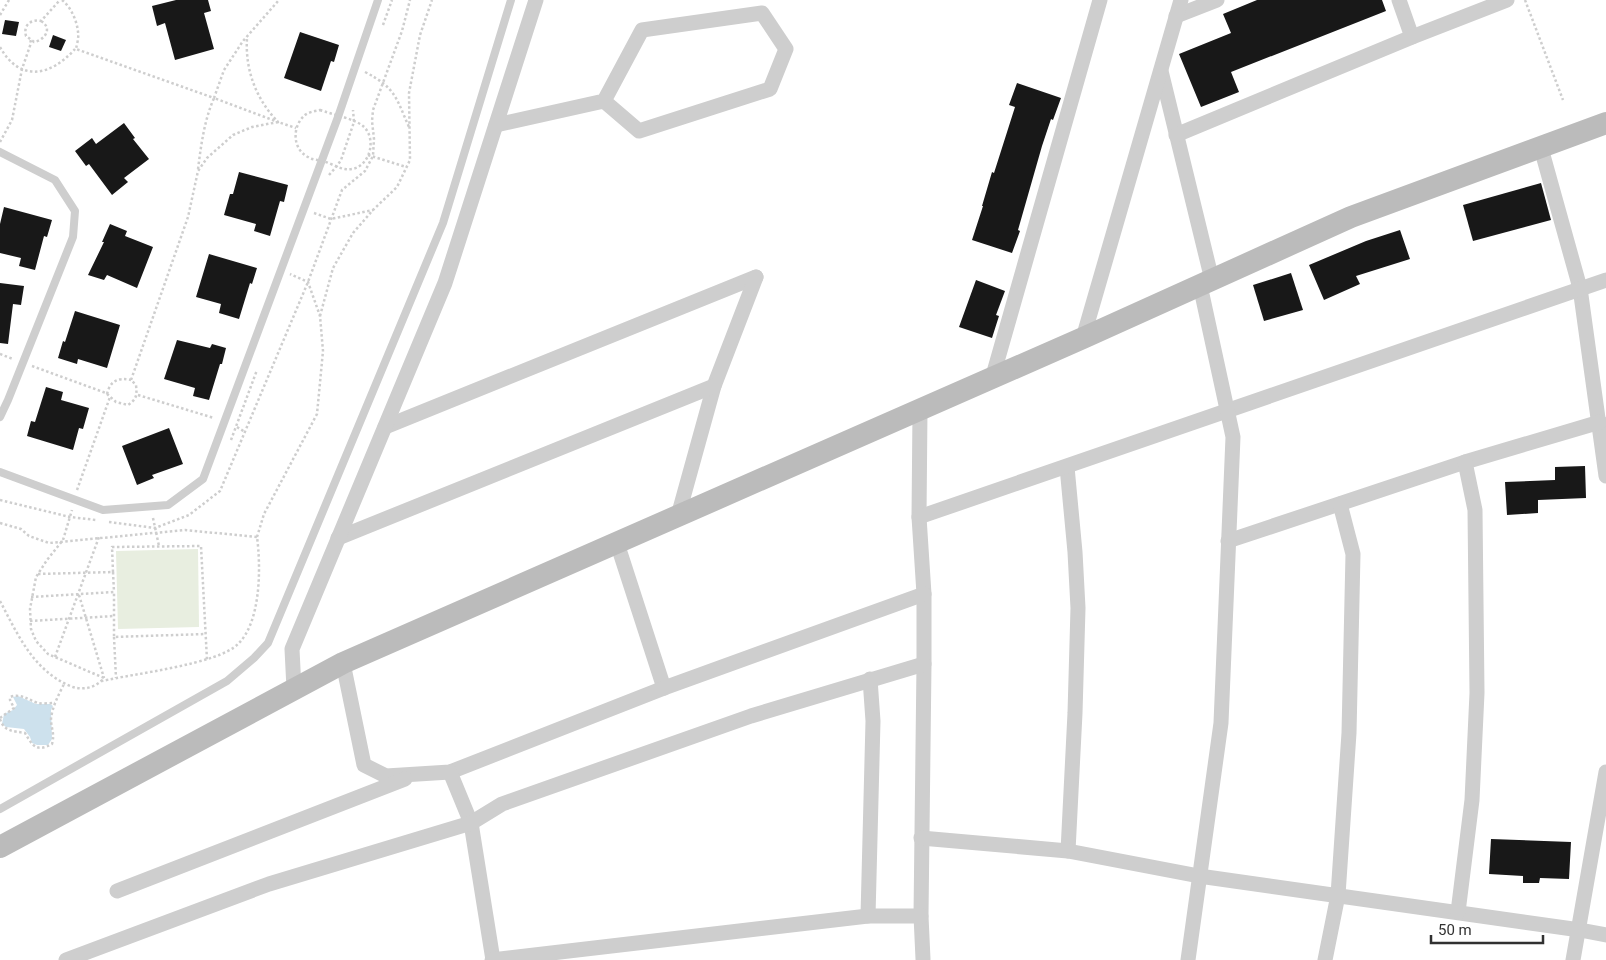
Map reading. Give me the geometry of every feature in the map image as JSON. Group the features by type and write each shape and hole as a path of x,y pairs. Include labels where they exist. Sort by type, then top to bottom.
{"main road":[{"path":"0,847 343,663 992,379 1351,217 1606,123"}],"street":[{"path":"294,689 292,649 445,284 536,0"},
{"path":"992,379 1100,0"},
{"path":"1083,338 1181,0"},
{"path":"1176,16 1217,0"},
{"path":"1399,0 1412,37"},
{"path":"1176,134 1506,0"},
{"path":"496,125 604,101 642,30 762,13 786,49 770,89 639,131 604,101"},
{"path":"1161,70 1206,283 1233,437 1221,723 1188,960"},
{"path":"1541,148 1580,288 1606,476"},
{"path":"385,427 756,276 714,386 678,516"},
{"path":"919,517 1606,280"},
{"path":"338,538 714,386"},
{"path":"920,410 919,517 924,594 921,916 924,960"},
{"path":"1228,541 1465,462 1600,422"},
{"path":"1458,912 1472,800 1477,694 1475,510 1465,462"},
{"path":"1067,467 1078,608 1068,851"},
{"path":"1325,960 1338,895 1349,733 1354,554 1340,504"},
{"path":"617,543 664,688"},
{"path":"343,663 364,765 386,776 450,772 664,688 924,594"},
{"path":"66,960 269,884 471,823 502,804 751,716 924,664"},
{"path":"868,916 873,721 870,679"},
{"path":"450,772 471,823 493,960 868,916 921,916"},
{"path":"1573,960 1580,930 1606,772"},
{"path":"118,891 418,774"},
{"path":"921,838 1068,851 1199,876 1458,912 1606,935"}],"lane":[{"path":"0,472 104,510 168,505 203,479 338,117 378,0"},
{"path":"0,809 227,680 254,658 268,643 443,223 511,0"},
{"path":"0,152 55,180 75,211 73,237 0,417"}],"path":[{"path":"0,15 9,0"},
{"path":"0,47 12,63 30,72 45,71 59,65 76,49 78,33 72,14 61,0 41,21"},
{"path":"131,380 188,217 198,172 202,138 210,108 224,70 247,36 279,0"},
{"path":"382,27 392,0"},
{"path":"320,316 333,268 353,233 397,187 410,160 410,85 420,35 432,0"},
{"path":"1525,0 1564,100"},
{"path":"35,20 41,21 45,23 47,29 46,36 34,42 26,36 26,26 29,22 35,20"},
{"path":"247,36 248,62 252,80 269,113 278,122"},
{"path":"0,142 12,120 22,69 31,43 30,39"},
{"path":"76,49 296,128"},
{"path":"365,72 382,81 395,95 410,131"},
{"path":"328,176 341,160 354,122 352,107"},
{"path":"198,172 207,158 234,134 252,127 278,122"},
{"path":"368,155 406,167"},
{"path":"317,204 314,214 331,219 373,210"},
{"path":"110,398 62,540 46,560 38,574 31,597 30,621 36,641 48,654 103,679 206,660 228,652 249,631 258,595 260,561 257,537 264,514 317,414 323,351 320,316 308,282 281,270"},
{"path":"289,280 293,271"},
{"path":"0,354 18,360"},
{"path":"230,443 260,363"},
{"path":"26,364 107,394 116,402 128,405 134,401 137,395 136,385 131,380 123,378 114,380 109,386 107,394"},
{"path":"137,395 225,422"},
{"path":"237,427 245,432"},
{"path":"151,506 159,546"},
{"path":"146,519 160,516"},
{"path":"109,518 119,519"},
{"path":"0,523 21,528 29,536 49,543 62,540 185,530 257,537"},
{"path":"55,657 99,537"},
{"path":"116,678 112,547 201,546 206,660"},
{"path":"38,574 113,572"},
{"path":"31,597 114,592"},
{"path":"79,593 103,679"},
{"path":"0,601 20,639 44,670 64,684 79,690 98,685 103,679"},
{"path":"30,621 114,616"},
{"path":"114,637 205,634"},
{"path":"55,703 37,702 24,696 15,695 10,697 14,708 0,718 2,724 7,730 25,733 36,748 44,749 52,744 54,734 51,719 55,703 64,684"}],"shaded area":[{"path":"198,549 199,627 118,629 116,551"}],"water":[{"path":"18,696 36,704 50,704 53,706 51,710 52,739 48,745 32,743 24,729 6,727 2,724 4,714 13,710 17,705 13,697"}],"building":[{"path":"176,0 208,0 211,11 204,13 214,49 175,60 165,23 157,26 152,6"},
{"path":"1257,0 1382,0 1386,11 1231,72 1239,92 1201,107 1179,54 1231,33 1223,14"},
{"path":"5,20 19,22 16,36 2,34"},
{"path":"300,32 339,45 334,62 331,61 321,91 284,78"},
{"path":"53,35 66,40 61,51 49,47"},
{"path":"1017,83 1061,98 1053,120 1051,119 1042,146 1018,230 1020,231 1012,253 972,240 992,172 994,173 1015,107 1009,105"},
{"path":"124,123 135,138 133,139 149,159 124,178 128,182 112,195 89,164 86,166 75,151 92,138 96,144"},
{"path":"239,172 288,185 284,202 280,201 270,236 254,231 256,224 224,215 230,194 233,194"},
{"path":"1541,183 1551,220 1473,241 1463,205"},
{"path":"4,207 52,220 47,237 44,236 35,270 19,266 21,258 0,253 0,224"},
{"path":"110,224 127,231 125,236 153,247 137,288 107,275 104,280 88,275 104,242 102,242"},
{"path":"1400,230 1410,259 1356,276 1360,284 1324,300 1309,265 1366,241"},
{"path":"209,254 257,268 252,284 250,283 239,319 219,313 221,304 196,297"},
{"path":"1291,273 1303,310 1264,321 1253,285"},
{"path":"976,280 1005,291 996,315 999,316 992,338 959,327"},
{"path":"0,283 24,286 21,305 13,304 8,344 0,343"},
{"path":"75,311 120,325 107,368 78,359 77,364 58,358"},
{"path":"177,340 210,348 212,344 226,348 209,400 193,396 195,388 164,379"},
{"path":"46,387 63,392 61,400 89,408 83,429 79,428 73,450 27,436 31,421 35,422"},
{"path":"169,428 183,464 152,475 154,478 137,485 122,446"},
{"path":"1585,466 1586,498 1538,500 1538,513 1507,515 1505,482 1555,480 1555,467"},
{"path":"1491,839 1571,842 1569,879 1540,878 1539,883 1523,883 1523,876 1489,874"}]}
